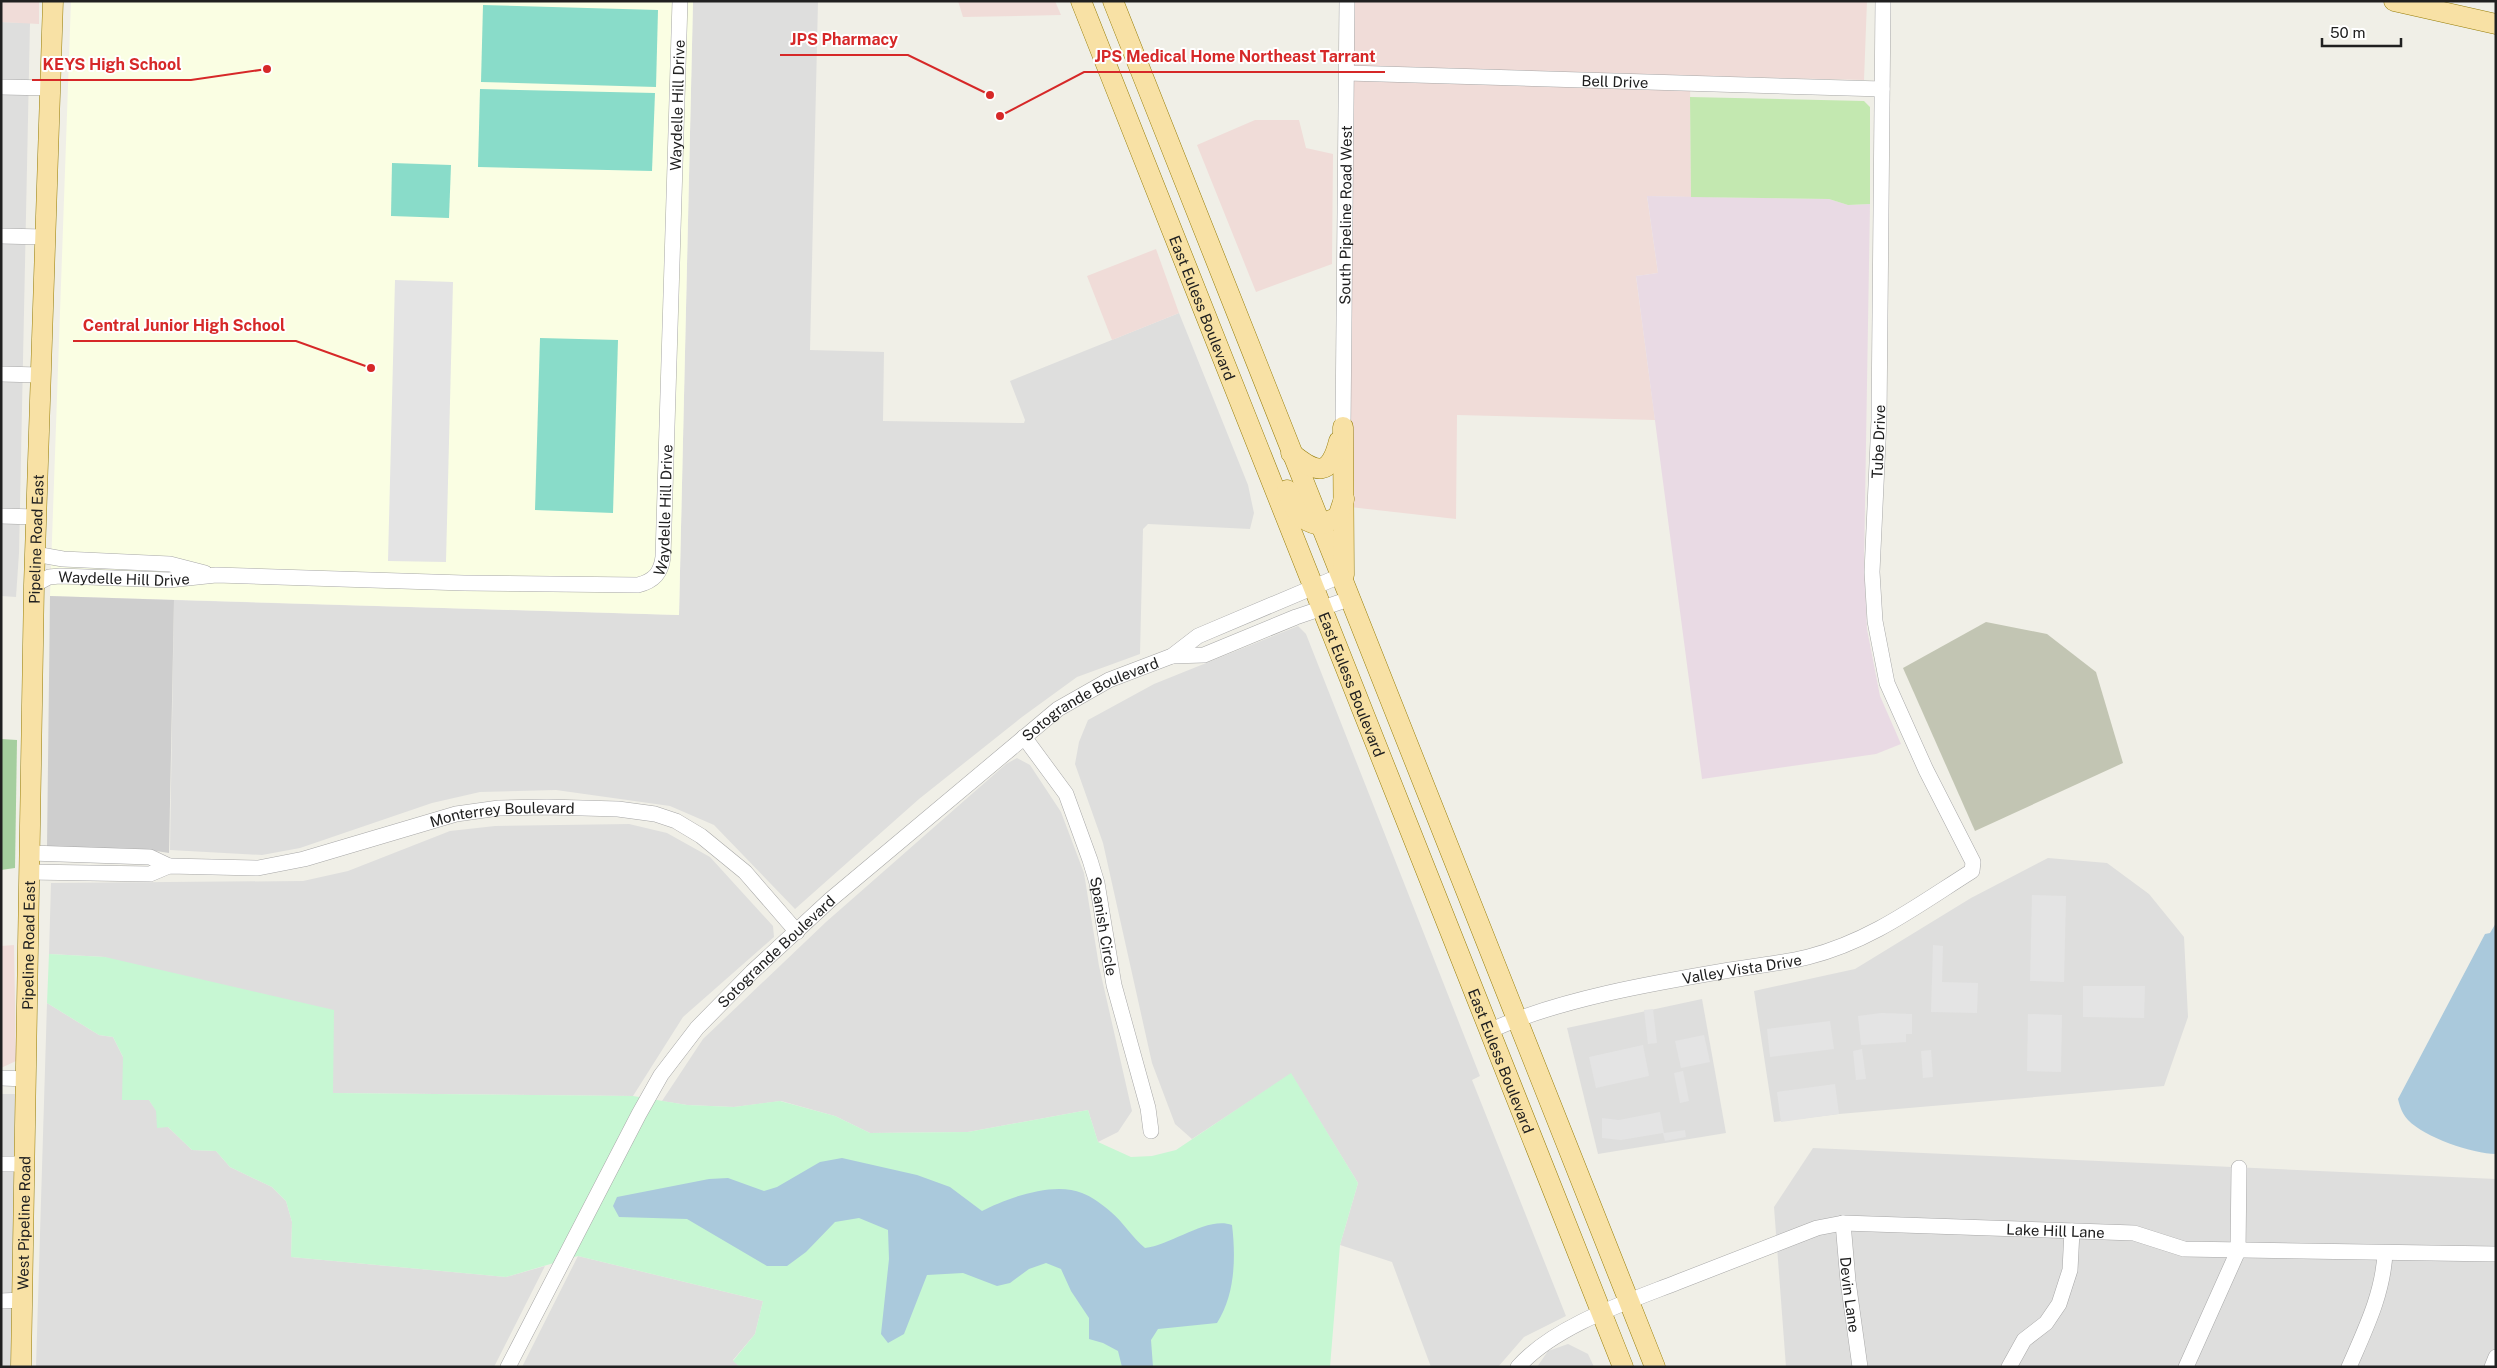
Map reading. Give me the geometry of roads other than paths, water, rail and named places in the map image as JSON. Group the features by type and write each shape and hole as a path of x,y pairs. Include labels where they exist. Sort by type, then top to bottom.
{"main road":[{"name":"Pipeline Road East","path":"26,1079 34,585 53,1"},
{"name":"East Euless Boulevard","path":"1080,1 1623,1367"},
{"name":"East Euless Boulevard","path":"1113,1 1655,1367"},
{"path":"2394,1 2496,24"},
{"path":"1173,234 1201,223"},
{"path":"1241,407 1264,441 1296,511 1303,520 1320,526 1338,517 1344,499"},
{"path":"1291,453 1313,469 1324,468 1332,462 1336,455 1343,427"},
{"path":"1343,427 1344,587"},
{"name":"West Pipeline Road","path":"21,1367 26,1079"}],"street":[{"name":"Waydelle Hill Drive","path":"34,585 49,577 60,576 169,580 216,575 464,583 638,585 647,583 658,575 662,568 663,557 680,1"},
{"name":"South Pipeline Road West","path":"1343,427 1347,1"},
{"name":"Tube Drive","path":"1883,1 1879,420 1872,572 1875,621 1887,683 1926,770 1973,862"},
{"name":"Bell Drive","path":"1347,73 1882,89"},
{"path":"1,87 50,88"},
{"path":"1,236 44,237"},
{"path":"1,374 40,375"},
{"path":"1,516 36,517"},
{"name":"Waydelle Hill Drive","path":"35,554 63,559 170,564 216,575"},
{"name":"Sotogrande Boulevard","path":"508,1367 652,1091 697,1028 746,978 830,900 1058,708 1109,680 1172,656 1198,636 1312,588 1344,587"},
{"name":"Sotogrande Boulevard","path":"1172,656 1204,655 1320,608 1344,587"},
{"name":"Spanish Circle","path":"1024,736 1066,794 1090,860 1097,883 1114,985 1148,1108 1151,1131"},
{"name":"Monterrey Boulevard","path":"29,863 150,857 170,866 258,868 304,859 456,814 499,808 578,807 636,811 655,814 676,822 700,836 745,872 797,932"},
{"name":"Valley Vista Drive","path":"1489,1031 1516,1018 1662,982 1808,956 1838,947 1904,916 1972,871 1973,862"},
{"path":"1,1078 26,1079"},
{"path":"1,1164 24,1164"},
{"path":"2186,1367 2238,1251 2240,1168"},
{"name":"Lake Hill Lane","path":"1518,1367 1531,1352 1545,1342 1628,1302 1816,1228 1843,1223 2134,1232 2184,1249 2496,1254"},
{"name":"Devin Lane","path":"1843,1223 1848,1282 1860,1367"},
{"path":"2009,1367 2024,1340 2046,1323 2060,1304 2070,1270 2072,1230"},
{"path":"2349,1367 2376,1302 2384,1274 2385,1253"},
{"path":"1,1301 22,1300"},
{"path":"2492,1367 2496,1358"}],"place":[{"name":"KEYS High School","path":"267,69"},
{"name":"JPS Pharmacy","path":"990,95"},
{"name":"JPS Medical Home Northeast Tarrant","path":"1000,116"},
{"name":"Central Junior High School","path":"371,368"}]}
